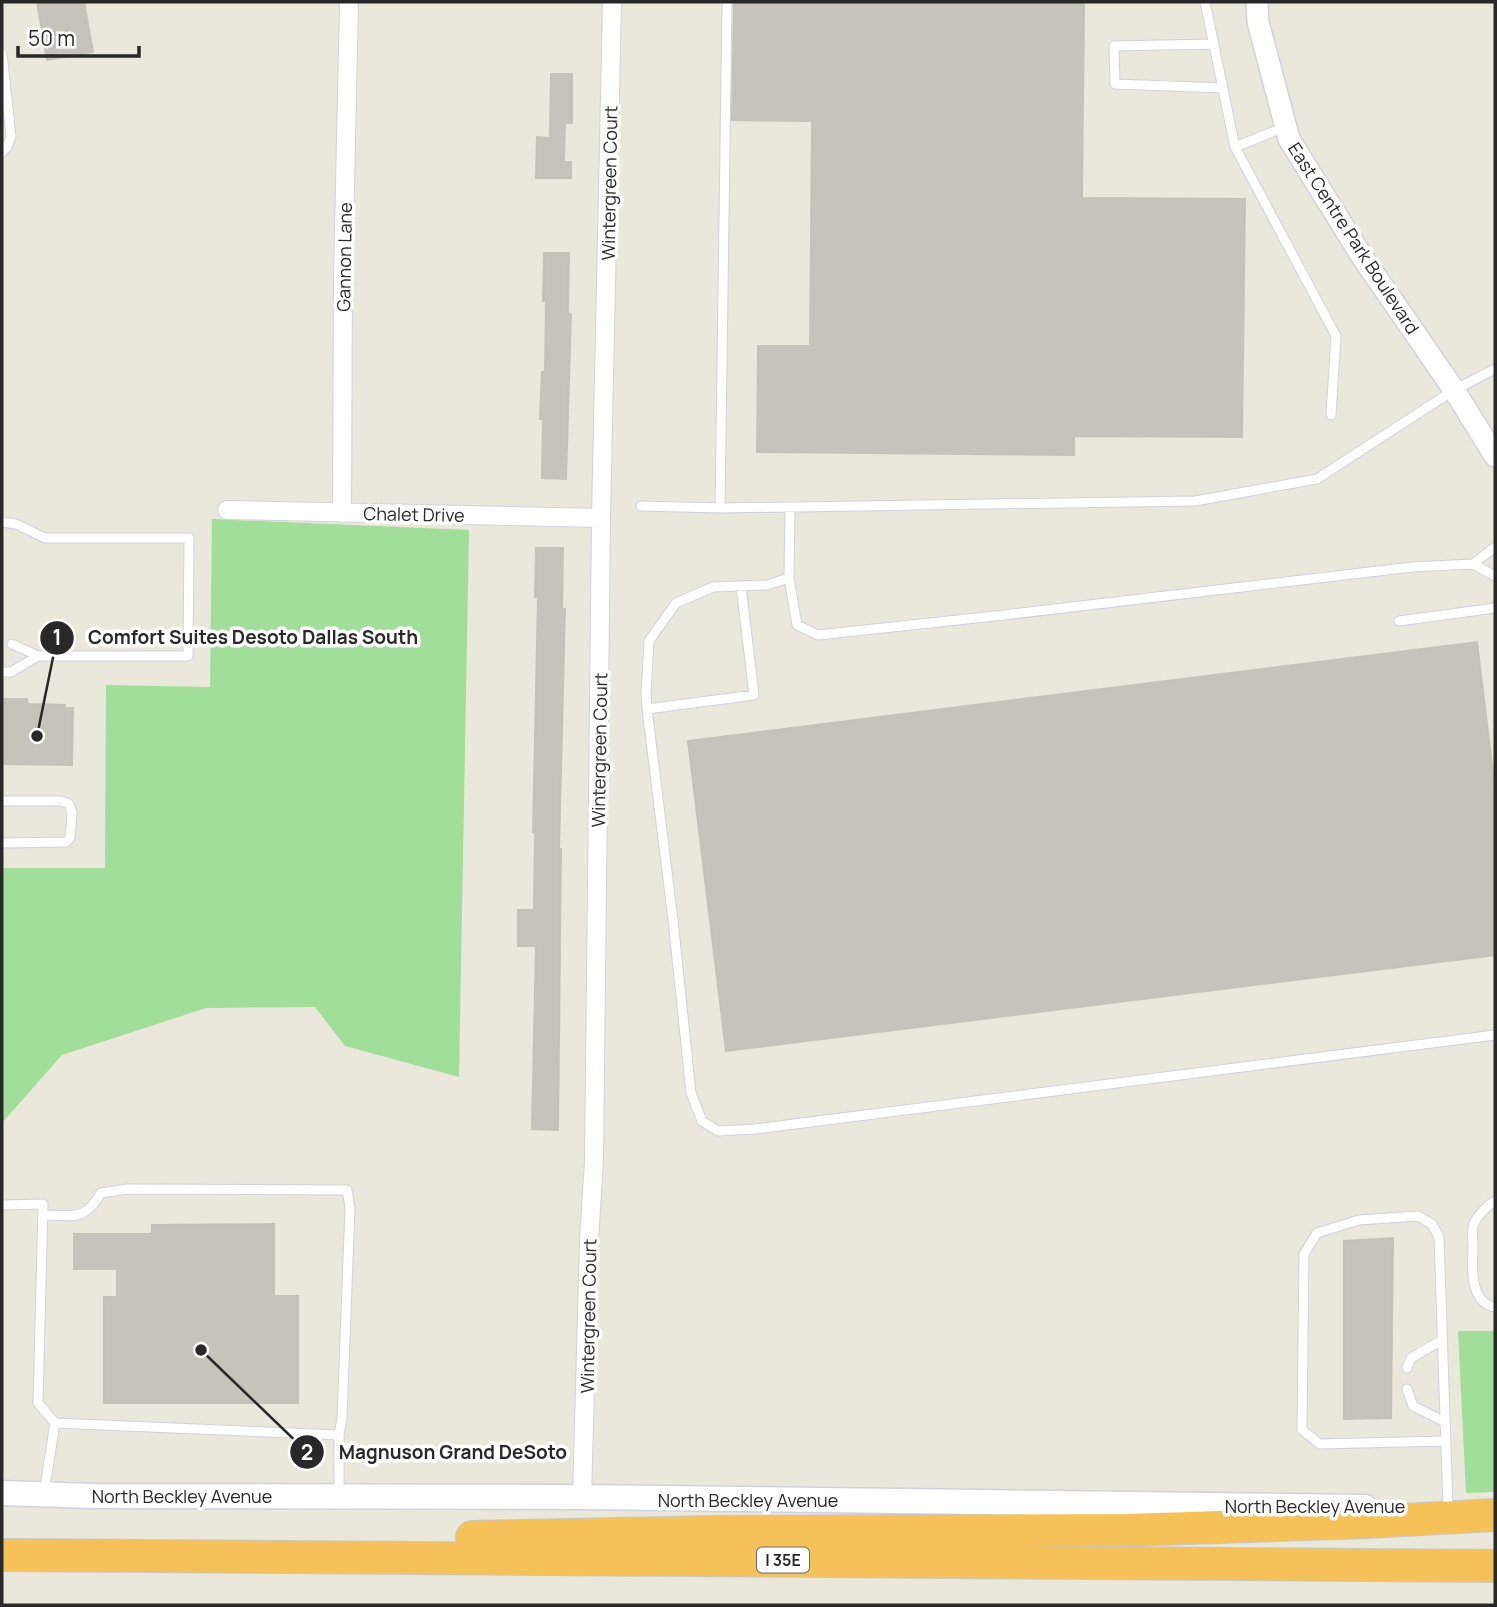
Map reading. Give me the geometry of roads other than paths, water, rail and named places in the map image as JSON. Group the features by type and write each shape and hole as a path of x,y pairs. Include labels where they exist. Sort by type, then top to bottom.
{"highway":[{"path":"71,1555 286,1540 713,1532 1128,1530 1495,1515"},
{"name":"I 35E","path":"2,1555 1495,1566"}],"main road":[{"name":"North Beckley Avenue","path":"2,1493 1495,1508"}],"street":[{"name":"Gannon Lane","path":"342,513 343,264 349,2"},
{"name":"Wintergreen Court","path":"582,1497 589,1241 594,1160 601,518 612,2"},
{"name":"East Centre Park Boulevard","path":"1257,2 1258,22 1289,139 1361,255 1454,390 1495,456"},
{"name":"Chalet Drive","path":"227,510 601,518"}],"lane":[{"path":"720,508 727,2"},
{"path":"1205,2 1235,147 1336,336 1331,415"},
{"path":"1214,44 1114,46 1115,84 1223,88"},
{"path":"2,54 11,136 2,152"},
{"path":"1235,147 1286,127"},
{"path":"641,506 720,508 1195,501 1317,479 1454,390 1495,369"},
{"path":"790,507 789,578 797,625 818,635 1412,567 1473,564 1495,576"},
{"path":"2,522 16,524 45,538 189,538 188,656 38,656 12,644"},
{"path":"1473,564 1495,547"},
{"path":"789,578 768,585 713,587 676,603 649,641 647,709 691,1093 702,1121 718,1131 782,1125 1495,1035"},
{"path":"647,709 754,695 741,586"},
{"path":"1399,621 1495,608"},
{"path":"2,672 11,672 38,656"},
{"path":"2,801 61,801 69,804 72,813 70,838 65,842 2,843"},
{"path":"43,1215 82,1215 93,1207 101,1193 127,1189 347,1190 349,1222 342,1418 339,1435 339,1497"},
{"path":"1495,1201 1473,1224 1472,1276 1480,1299 1495,1307"},
{"path":"2,1205 43,1204 38,1403 55,1423 339,1435"},
{"path":"1446,1441 1320,1444 1302,1430 1304,1254 1317,1233 1359,1220 1418,1216 1432,1224 1439,1237 1446,1441 1447,1507"},
{"path":"1406,1368 1411,1358 1442,1340"},
{"path":"1407,1389 1413,1406 1445,1422"},
{"path":"44,1495 55,1423"}],"place":[{"name":"Comfort Suites Desoto Dallas South","path":"37,736"},
{"name":"Magnuson Grand DeSoto","path":"201,1350"}]}
